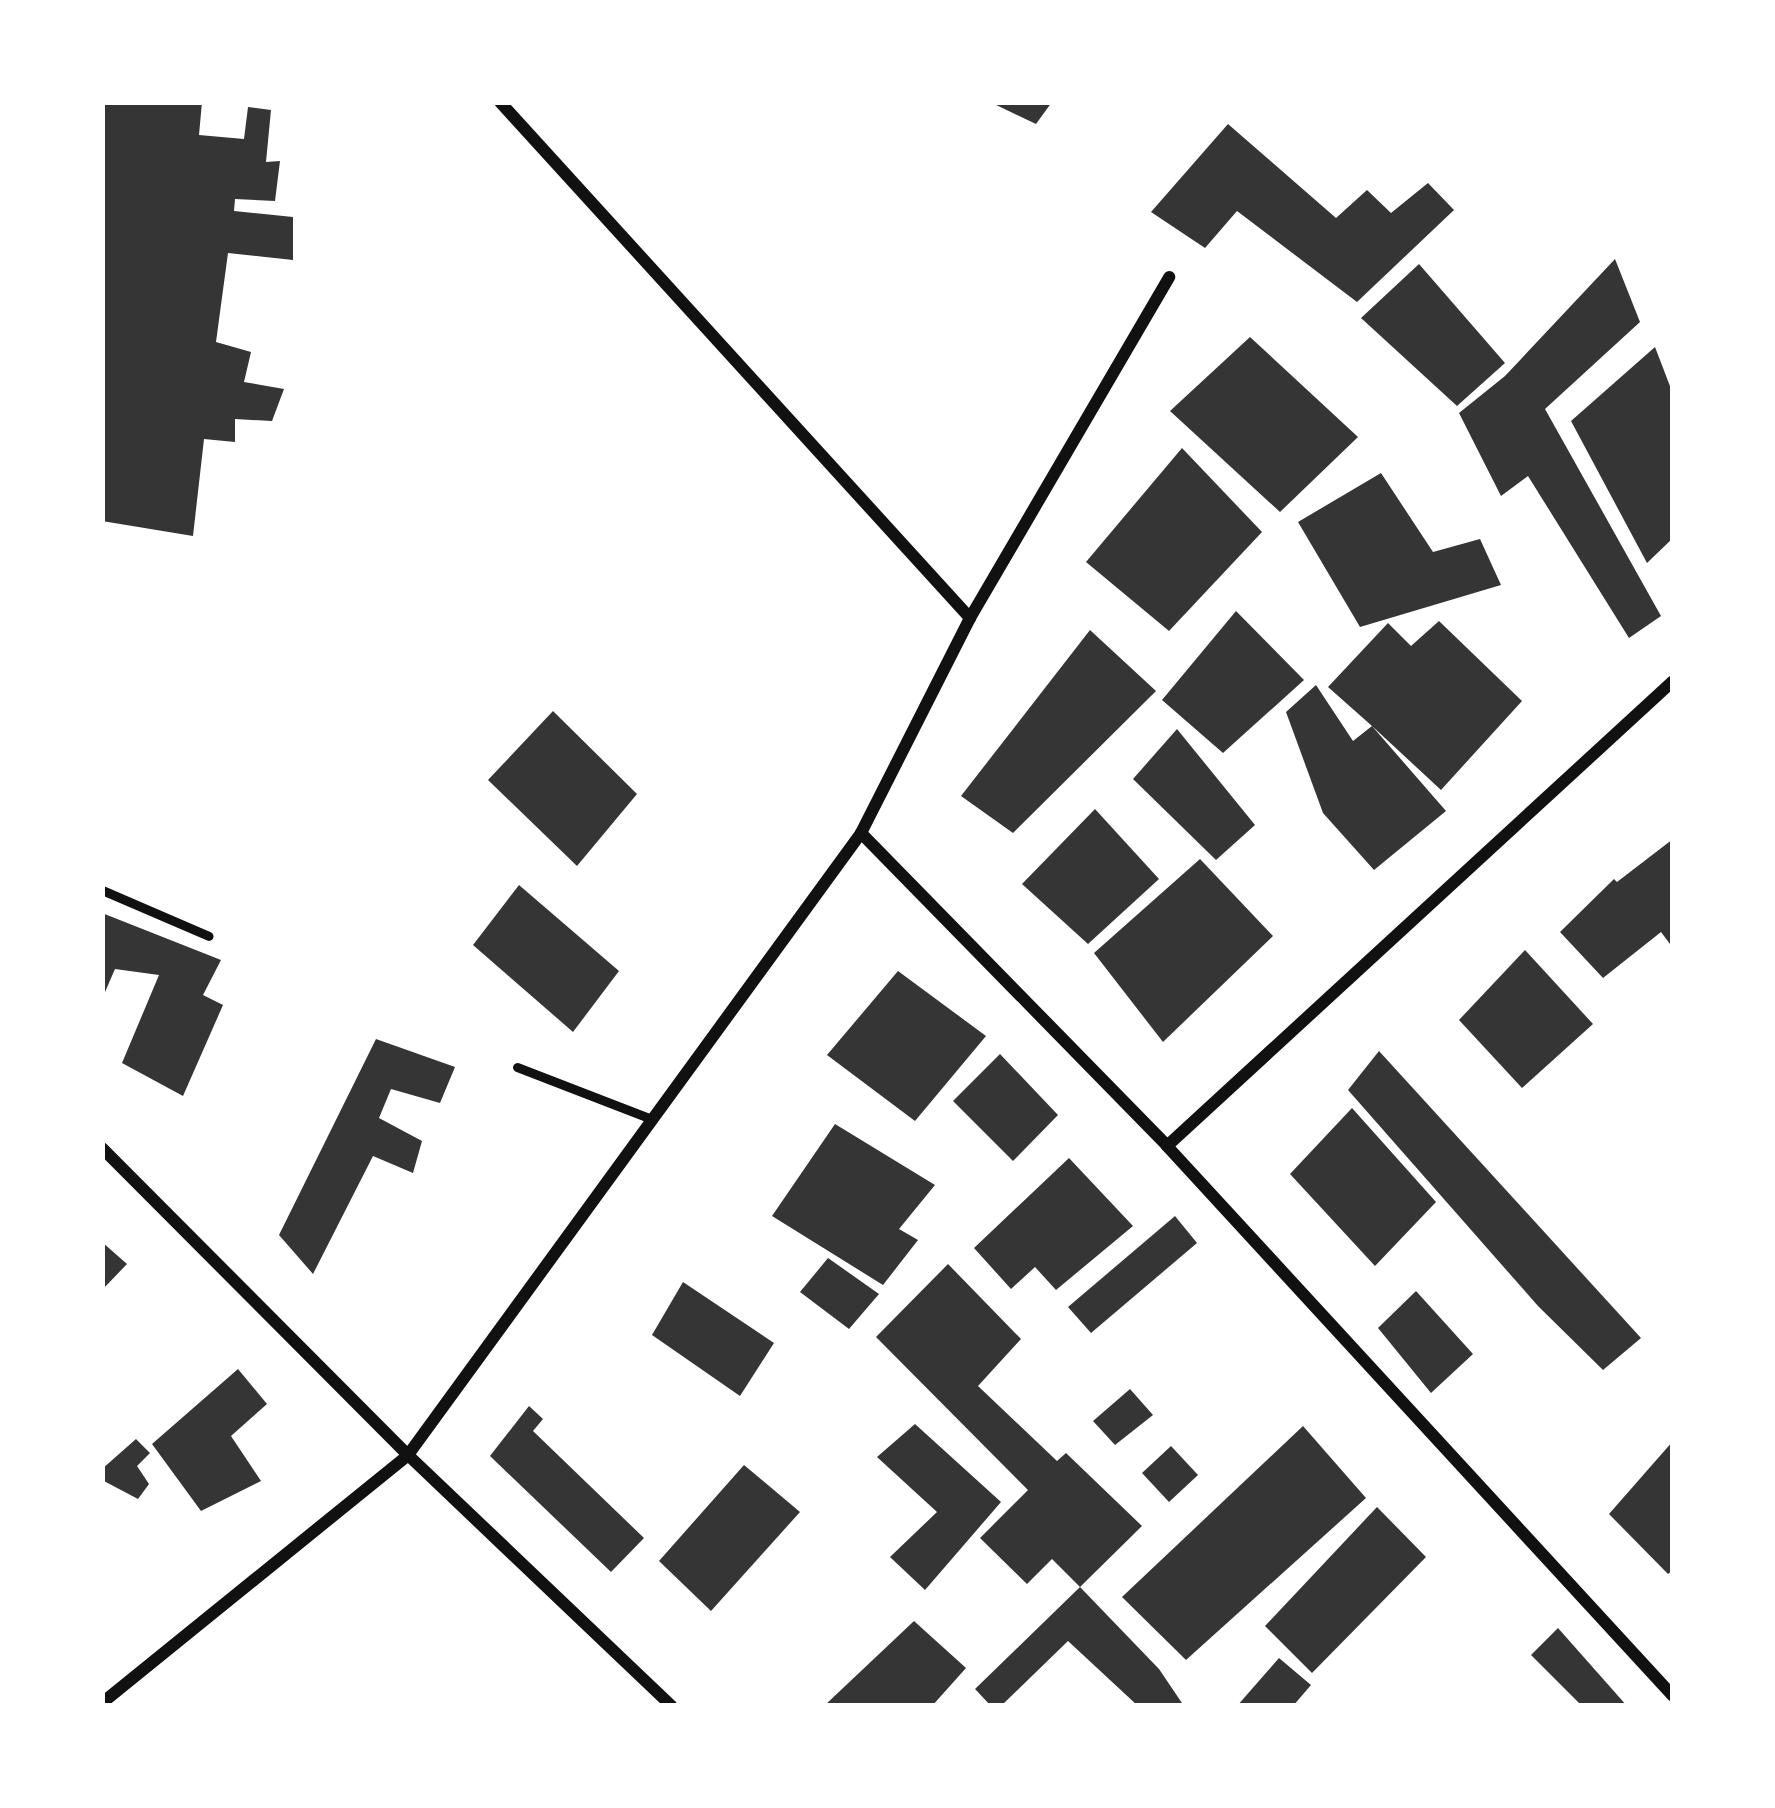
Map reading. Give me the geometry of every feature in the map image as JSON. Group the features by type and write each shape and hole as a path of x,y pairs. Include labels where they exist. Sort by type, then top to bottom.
{"street":[{"path":"500,102 970,617"},
{"path":"102,1703 408,1455 861,833 970,617 1169,277"},
{"path":"1167,1146 1673,681"},
{"path":"861,833 1167,1146 1673,1696"},
{"path":"102,1148 408,1455 672,1706"}],"lane":[{"path":"102,890 209,936"},
{"path":"517,1067 652,1119"}],"building":[{"path":"102,102 202,102 199,135 244,139 248,107 271,110 266,162 280,161 275,201 235,199 234,211 293,217 293,260 228,253 216,342 251,352 244,382 284,389 272,421 235,419 235,442 204,439 193,536 102,521"},
{"path":"990,102 1052,102 1036,124"},
{"path":"1228,124 1336,218 1367,190 1391,213 1428,183 1454,210 1357,302 1237,211 1205,248 1151,212"},
{"path":"1615,259 1640,322 1545,409 1661,616 1629,638 1528,476 1501,496 1459,413 1505,376"},
{"path":"1419,264 1505,363 1457,406 1361,318"},
{"path":"1250,337 1358,437 1280,512 1170,411"},
{"path":"1655,347 1673,394 1673,538 1647,563 1571,421"},
{"path":"1182,448 1262,532 1169,631 1086,562"},
{"path":"1381,473 1433,552 1480,539 1501,585 1360,627 1298,522"},
{"path":"1236,611 1304,680 1223,753 1162,700"},
{"path":"1439,621 1522,701 1441,790 1328,687 1388,623 1411,646"},
{"path":"1090,630 1156,691 1013,833 961,796"},
{"path":"1316,685 1353,741 1372,726 1446,811 1374,870 1323,813 1286,712"},
{"path":"553,711 637,794 577,866 488,780"},
{"path":"1177,729 1255,825 1216,860 1133,779"},
{"path":"1095,809 1159,879 1088,944 1022,884"},
{"path":"1673,839 1673,948 1661,932 1603,978 1560,932 1614,879 1617,882"},
{"path":"1200,859 1273,936 1163,1042 1094,953"},
{"path":"519,885 619,971 573,1032 473,945"},
{"path":"102,913 221,960 203,995 223,1005 183,1096 122,1063 159,975 115,969 102,999"},
{"path":"1525,950 1593,1024 1522,1088 1459,1020"},
{"path":"898,971 986,1036 915,1121 827,1055"},
{"path":"376,1039 455,1067 440,1103 391,1089 379,1118 422,1141 413,1173 373,1156 313,1274 279,1235"},
{"path":"1379,1051 1641,1338 1603,1370 1538,1306 1348,1090"},
{"path":"1000,1054 1058,1115 1013,1161 953,1101"},
{"path":"1352,1108 1436,1202 1375,1266 1290,1174"},
{"path":"835,1124 935,1185 899,1229 918,1240 883,1285 772,1216"},
{"path":"1069,1158 1133,1226 1056,1290 1035,1267 1011,1289 974,1248"},
{"path":"1175,1216 1197,1243 1091,1333 1068,1307"},
{"path":"102,1242 127,1264 102,1290"},
{"path":"828,1258 879,1294 849,1329 800,1292"},
{"path":"948,1264 1021,1339 978,1386 1057,1461 1066,1453 1142,1526 1080,1587 1052,1559 1027,1584 980,1538 1028,1490 876,1337"},
{"path":"683,1282 774,1343 740,1396 652,1335"},
{"path":"1416,1291 1473,1354 1431,1393 1378,1328"},
{"path":"238,1369 267,1404 231,1436 261,1481 201,1511 152,1444"},
{"path":"1130,1389 1153,1415 1115,1445 1093,1421"},
{"path":"529,1406 543,1419 533,1431 644,1538 611,1572 490,1456"},
{"path":"915,1424 1001,1502 925,1590 890,1557 937,1512 877,1457"},
{"path":"1303,1426 1366,1498 1186,1660 1122,1597"},
{"path":"136,1439 150,1453 137,1466 149,1484 138,1499 102,1480 102,1469"},
{"path":"1673,1441 1673,1570 1668,1574 1609,1514"},
{"path":"1171,1446 1198,1475 1169,1502 1142,1473"},
{"path":"744,1465 800,1512 711,1611 659,1561"},
{"path":"1377,1507 1426,1557 1312,1673 1265,1626"},
{"path":"1080,1587 1159,1669 1184,1706 1138,1706 1068,1641 1001,1706 991,1706 975,1689"},
{"path":"914,1621 966,1668 932,1706 824,1706"},
{"path":"1558,1628 1627,1706 1582,1706 1531,1655"},
{"path":"1279,1658 1311,1685 1293,1706 1237,1706"}]}
